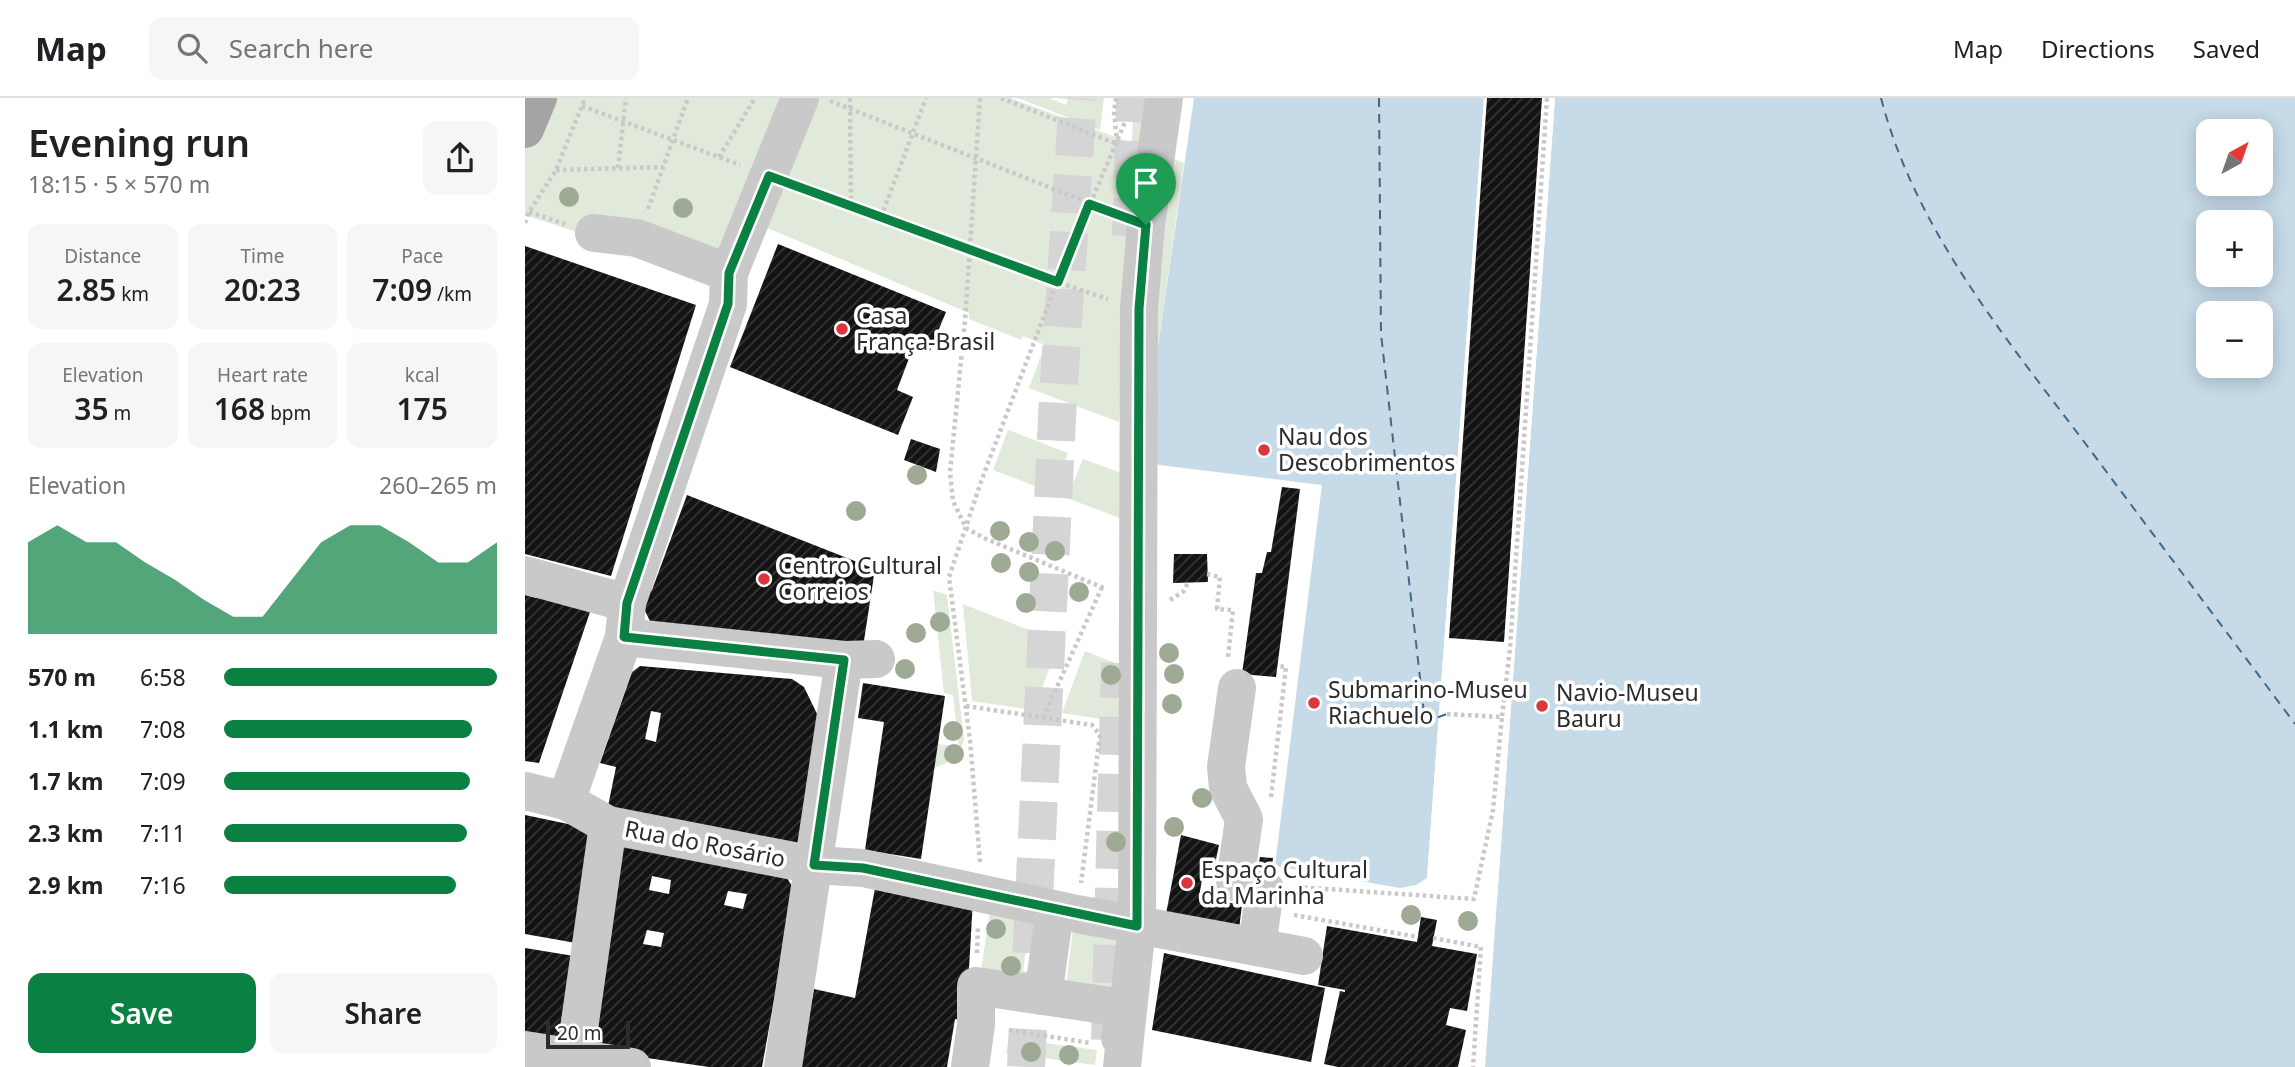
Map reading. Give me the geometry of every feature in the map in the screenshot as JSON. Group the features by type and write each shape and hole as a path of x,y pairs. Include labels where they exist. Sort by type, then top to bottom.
{"main road":[{"path":"525,105 537,98"},
{"path":"525,129 537,98"}],"street":[{"path":"566,801 728,304 729,273 800,98"},
{"path":"1119,1060 1137,926 1139,309 1146,225 1164,98"},
{"path":"594,233 637,238 729,273"},
{"path":"525,575 625,620 860,659 814,865 783,1067"},
{"path":"1236,674 1226,767 1229,788 1244,819 1235,883 1265,888 1276,898 1257,947"},
{"name":"Rua do Rosário","path":"525,791 566,801 608,825 814,865 863,868 1066,912 1304,956"},
{"path":"525,1050 604,1063 608,825"},
{"path":"1043,996 1066,912"},
{"path":"970,1067 976,1026 977,986 1124,1008 1119,1060"}],"path":[{"path":"525,223 529,212 556,170 585,98"},
{"path":"618,168 626,98"},
{"path":"637,238 688,98"},
{"path":"719,157 755,98"},
{"path":"823,98 1146,225"},
{"path":"850,98 851,206"},
{"path":"881,217 926,98"},
{"path":"980,98 965,321 950,472 953,501 966,528 984,538 1138,602"},
{"path":"1000,98 1155,158"},
{"path":"1116,98 1114,112 1117,144"},
{"path":"1276,898 1474,899 1493,810 1510,648 1547,98"},
{"path":"582,106 969,250 1139,309"},
{"path":"977,986 980,855 949,577 1058,282 1125,121"},
{"path":"556,170 663,167"},
{"path":"1207,575 1220,577 1217,609 1233,610 1228,659 1236,674"},
{"path":"1043,718 1102,587"},
{"path":"1271,798 1286,667 1278,666"},
{"path":"965,706 1092,725 1100,735 1066,912"},
{"path":"1447,714 1502,717"},
{"path":"1276,898 1418,937"},
{"path":"1433,938 1481,947 1473,1067"},
{"path":"976,1026 1119,1060"}],"green space":[{"path":"525,98 1010,98 1132,143 1133,117 1140,98 1158,98 1152,150 1184,163 1152,389 1122,377 1119,422 1029,388 1045,345 1023,336 1021,340 969,319 969,313 760,225 735,284 525,215"},
{"path":"1018,98 1049,98 1066,105 1068,98 1104,98 1100,130"},
{"path":"1008,430 1068,453 1053,493 993,470"},
{"path":"1083,459 1121,473 1120,518 1067,498"},
{"path":"933,590 947,595 964,740 953,758 934,768 938,744 959,747 953,695 944,693"},
{"path":"963,604 1059,642 1034,710 972,701"},
{"path":"1085,651 1122,666 1121,722 1062,713"},
{"path":"990,911 1031,918 1022,977 981,971"},
{"path":"1074,923 1120,930 1120,991 1066,984"},
{"path":"1009,1038 1097,1050 1095,1065 1006,1053"}],"water":[{"path":"1194,98 1484,98 1427,878 1416,885 1400,888 1275,866 1322,485 1159,465 1154,462 1152,389"},
{"path":"1555,98 2295,98 2295,1067 1485,1067"}],"pier":[{"path":"1484,98 1488,98 1431,879 1427,878"},
{"path":"1551,98 1555,98 1497,898 1494,897"}],"building":[{"path":"1487,98 1542,98 1504,642 1449,638"},
{"name":"Casa França-Brasil","path":"778,244 946,312 930,351 914,345 897,390 913,397 898,435 730,367"},
{"path":"525,246 696,305 611,576 525,554"},
{"path":"911,439 940,449 936,472 904,460"},
{"path":"1282,487 1300,489 1276,677 1242,674 1256,573 1262,573 1267,552 1271,552"},
{"name":"Centro Cultural Correios","path":"687,495 875,569 863,647 651,623 645,611 646,597 652,590"},
{"path":"1174,554 1207,554 1208,582 1173,583"},
{"path":"538,591 590,612 539,763 525,761 525,595 536,598"},
{"path":"640,666 792,679 804,687 821,722 799,857 606,816 616,767 600,763 632,672","holes":["651,711 661,713 656,742 645,739"]},
{"path":"863,683 945,696 921,859 865,850 884,722 858,718"},
{"path":"525,815 592,829 576,943 525,934"},
{"name":"Espaço Cultural da Marinha","path":"1181,835 1219,845 1214,869 1204,868 1199,897 1242,905 1239,929 1166,914"},
{"path":"624,840 785,875 794,889 762,1067 709,1067 592,1050","holes":["652,876 671,880 669,894 649,890","728,891 747,894 743,909 724,905","647,930 664,933 661,947 643,944"]},
{"path":"1260,857 1273,858 1271,873 1257,872"},
{"path":"877,877 973,899 966,1021 955,1019 947,1067 800,1067 814,989 855,998"},
{"path":"1421,917 1437,920 1432,946 1477,954 1467,1011 1450,1008 1446,1025 1466,1030 1458,1067 1338,1067 1324,1064 1340,991 1345,992 1318,985 1327,926 1417,942"},
{"path":"525,948 574,956 568,1038 525,1038"},
{"path":"1164,953 1325,988 1311,1062 1152,1030"}],"ferry route":[{"path":"1379,98 1381,334 1425,722 1447,714"},
{"path":"1881,98 1896,146 1916,192 1939,237 1966,280 2024,363 2295,724"}],"tunnel":[{"path":"1026,1067 1058,398 1078,98"},
{"path":"1131,236 1135,98"},
{"path":"1110,1040 1120,663"}],"place":[{"name":"Casa França-Brasil","path":"842,329"},
{"name":"Nau dos Descobrimentos","path":"1264,450"},
{"name":"Centro Cultural Correios","path":"764,579"},
{"name":"Submarino-Museu Riachuelo","path":"1314,703"},
{"name":"Navio-Museu Bauru","path":"1542,706"},
{"name":"Espaço Cultural da Marinha","path":"1187,883"}],"route":[{"path":"769,176 1058,282 1089,204 1146,225 1139,309 1137,926 863,868 814,865 844,660 624,637 627,603 728,304 729,273 769,176"}]}
